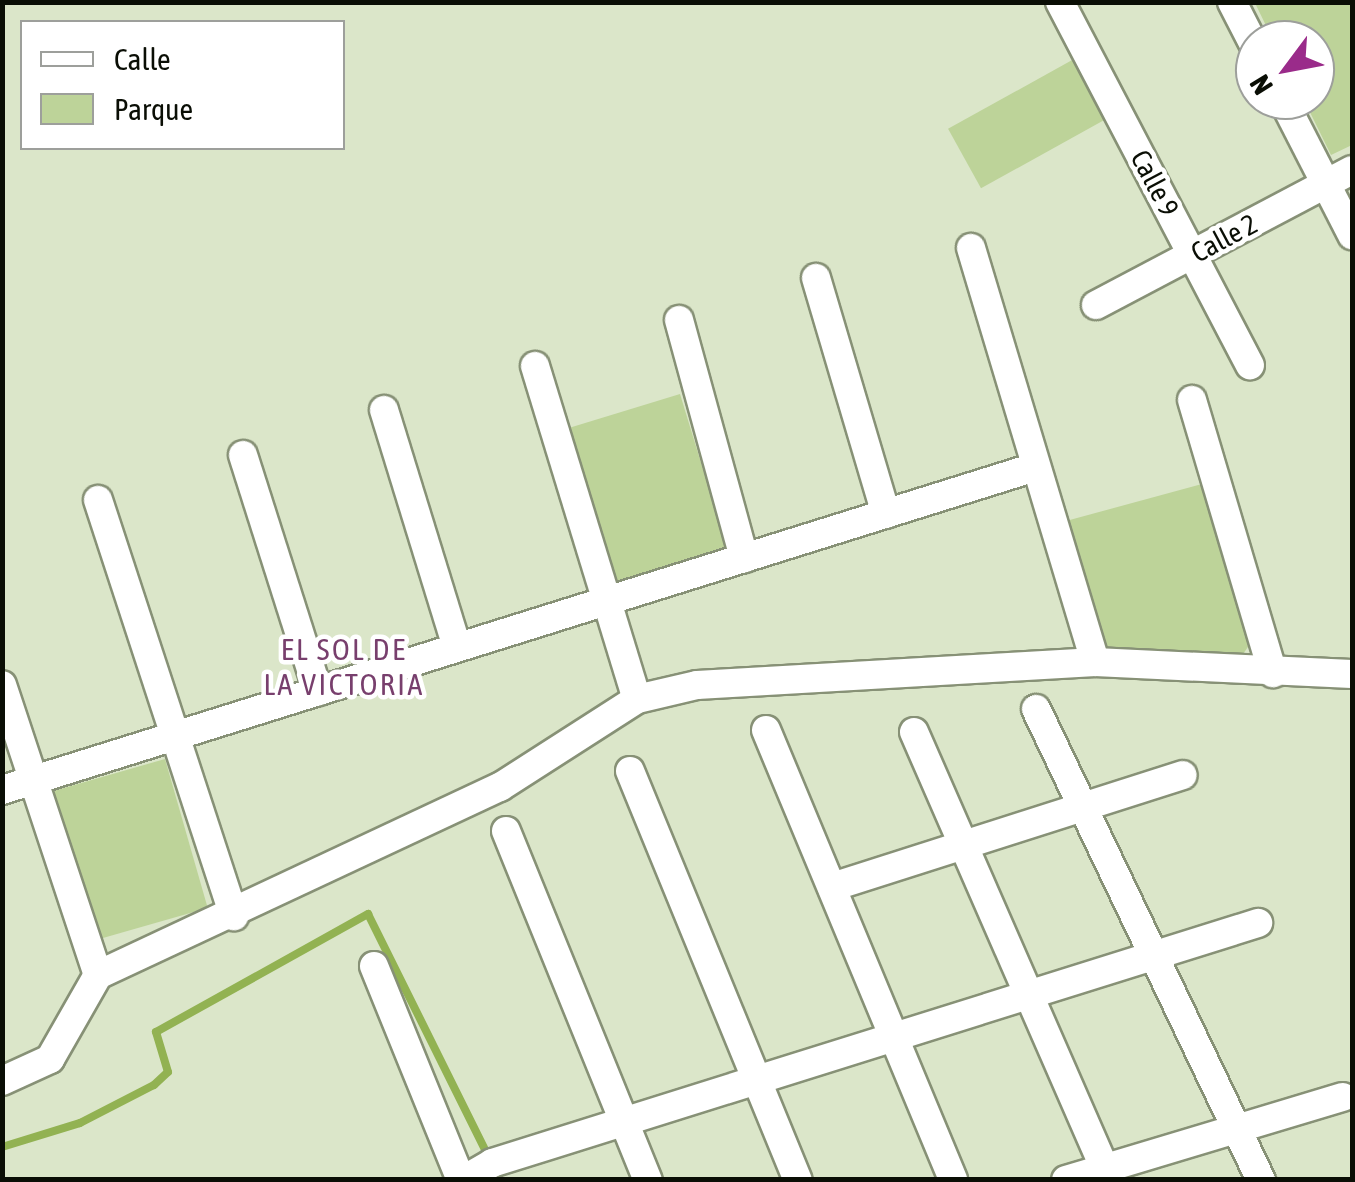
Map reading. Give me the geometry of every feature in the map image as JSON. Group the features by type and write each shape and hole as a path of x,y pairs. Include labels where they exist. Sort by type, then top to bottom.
{"street":[{"name":"Calle 9","path":"1060,2 1250,365"},
{"path":"1293,120 1352,234"},
{"name":"Calle 2","path":"1096,306 1352,170"},
{"path":"970,248 1095,662"},
{"path":"816,278 886,514"},
{"path":"679,320 744,558"},
{"path":"535,366 637,699"},
{"path":"1192,400 1273,673"},
{"path":"384,410 457,647"},
{"path":"243,456 318,691"},
{"path":"2,790 1035,467"},
{"path":"98,500 172,739 234,916"},
{"path":"2,1081 50,1059 98,975 234,916 500,787 637,699 697,684 1095,662 1352,674"},
{"path":"2,685 98,975"},
{"path":"1036,709 1261,1180"},
{"path":"766,730 954,1180"},
{"path":"914,732 1107,1174"},
{"path":"630,770 798,1180"},
{"path":"832,887 1183,775"},
{"path":"506,831 648,1180"},
{"path":"374,966 462,1180 492,1163 1258,923"},
{"path":"1066,1180 1107,1174 1237,1128 1343,1097"}],"green space":[{"path":"1255,3 1352,3 1352,145 1331,155 1314,120 1335,120 1335,20 1263,20"},
{"path":"1074,59 1107,118 981,188 948,129"},
{"path":"680,394 727,549 615,583 567,428"},
{"path":"1202,484 1250,644 1241,657 1107,649 1066,521"},
{"path":"165,759 208,908 93,941 51,792"}],"waterway":[{"path":"2,1147 80,1123 154,1085 168,1072 156,1032 368,914 500,1180"}],"district":[{"name":"EL SOL DE LA VICTORIA","path":"344,666"}]}
